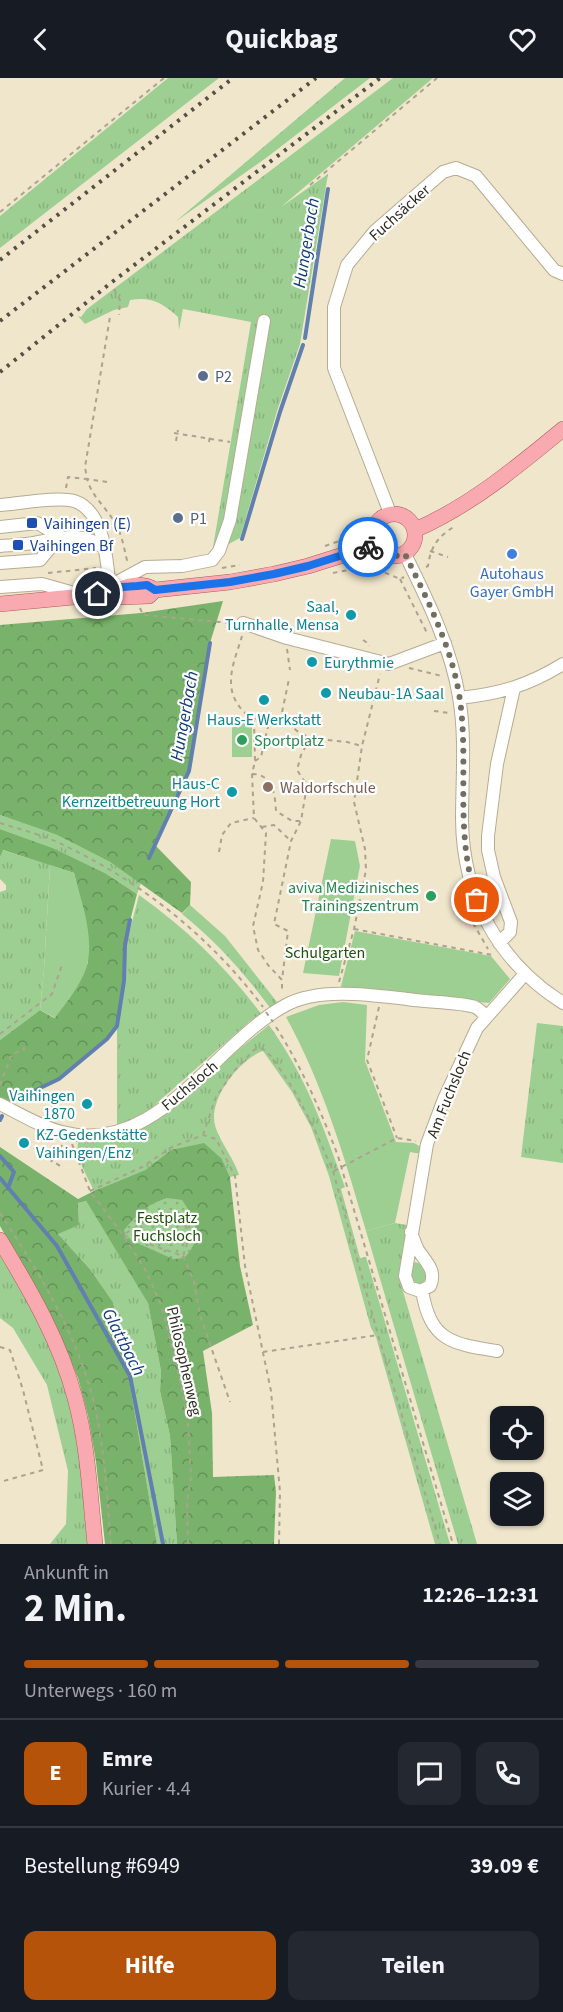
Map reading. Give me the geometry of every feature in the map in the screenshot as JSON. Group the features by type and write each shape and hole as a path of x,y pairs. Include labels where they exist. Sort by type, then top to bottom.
{"main road":[{"path":"415,530 485,489 523,463 563,429"},
{"path":"390,513 398,513 406,517 412,522 415,530 414,543 405,554 388,556 375,545 373,529 383,516 390,513"},
{"path":"0,603 85,596 112,590 122,597 149,596 155,590 230,582 274,574 375,545"},
{"path":"0,1240 50,1329 75,1397 87,1462 95,1544"}],"street":[{"name":"Fuchsäcker","path":"390,513 334,368 334,307 348,265 375,231 443,172 456,168 477,176 554,270 563,274"},
{"path":"112,590 134,572 145,567 182,566 212,560 219,551 230,520 264,321"},
{"path":"0,506 51,500 73,501 91,516 102,534 112,590"},
{"path":"0,526 37,523 60,536 90,540 106,549"},
{"path":"0,546 39,542 60,536"},
{"path":"0,563 40,560 60,536"},
{"path":"405,554 445,644 455,676 464,741 462,822 467,858 477,900 501,945 524,975 563,1002"},
{"path":"0,587 42,584 85,596"},
{"path":"246,624 286,638 386,663 445,644"},
{"path":"459,698 483,696 514,688 537,680 563,664"},
{"path":"501,945 510,932 512,922 494,877 488,850 488,836 497,764 514,688"},
{"name":"Am Fuchsloch","path":"422,1290 412,1289 405,1280 427,1143 454,1075 471,1040 486,1016 524,975"},
{"name":"Fuchsloch","path":"0,1104 50,1129 73,1135 110,1134 142,1123 269,1016 288,1004 318,996 381,996 476,1007 486,1016"},
{"path":"411,1232 415,1245 432,1272 430,1286 422,1290 434,1328 441,1336 466,1346 497,1351"}],"path":[{"path":"0,213 164,78"},
{"path":"310,185 437,78"},
{"path":"114,289 120,300 119,315"},
{"path":"110,317 85,467 93,495 110,514 120,532 129,566 134,572"},
{"path":"176,441 178,430"},
{"path":"174,433 242,444"},
{"path":"209,442 210,436"},
{"path":"61,491 66,488 68,477 107,482"},
{"path":"414,573 428,566 430,551 442,534 460,523"},
{"path":"315,549 348,538 360,567"},
{"path":"430,551 448,557"},
{"path":"220,568 243,565"},
{"path":"71,569 90,568"},
{"path":"139,604 143,615 246,624 235,660 231,692 241,708 254,720 269,722 280,717"},
{"path":"286,638 290,670"},
{"path":"336,995 354,929 366,870 365,849 354,802 362,746 386,663 443,676 455,676"},
{"path":"280,717 289,679"},
{"path":"434,711 449,714"},
{"path":"280,717 310,738 362,746"},
{"path":"254,720 255,761 252,774 254,818 266,832 263,882 253,926 258,950 282,980"},
{"path":"255,761 261,757 269,722"},
{"path":"288,1004 282,993 282,980 288,931 274,924 291,841 301,821 307,785 297,770 301,755 310,738"},
{"path":"252,774 263,777 274,791 276,811 292,821 301,821"},
{"path":"219,852 222,835 231,823 254,818"},
{"path":"0,823 56,842 106,868 158,902 210,946 250,989 269,1016 289,1048 316,1101 342,1166 453,1544"},
{"path":"262,827 274,825 291,841"},
{"path":"454,905 465,903"},
{"path":"354,929 493,955 501,945"},
{"path":"0,1034 52,994 62,966"},
{"path":"381,996 367,1060 397,1138"},
{"path":"0,1085 12,1054 24,1050 24,1047"},
{"path":"203,1135 216,1097 233,1072 254,1050 263,1049 272,1057 294,1090 333,1171 378,1335 440,1544"},
{"name":"Philosophenweg","path":"73,1135 71,1146 90,1191 123,1235 146,1272 161,1305 177,1366 188,1423 191,1476 187,1501 188,1544"},
{"path":"90,1191 142,1167 172,1147 203,1135 216,1139 235,1176 245,1266 270,1392 280,1492 279,1544"},
{"path":"333,1171 397,1138 427,1143"},
{"path":"34,1148 63,1168"},
{"path":"52,1162 58,1151"},
{"path":"123,1235 156,1216 180,1213 186,1227 188,1241 183,1256 194,1281 200,1315 230,1402"},
{"path":"123,1235 183,1256"},
{"path":"263,1352 378,1335"},
{"path":"0,1347 10,1350 23,1390 43,1470 0,1482"}],"green space":[{"path":"168,78 219,78 0,248 0,216"},
{"path":"345,78 370,78 266,158 175,222"},
{"path":"393,78 433,78 281,207 328,174 300,344 277,411 240,538 212,553 251,322 183,309 179,330 178,317 162,304 144,299 130,300 128,307 114,310 85,324 78,316 81,317 87,309"},
{"path":"223,601 210,643 189,771 156,846 191,882 190,905 182,913 110,862 57,835 0,815 0,625 141,613"},
{"name":"Sportplatz","path":"232,722 252,722 252,757 232,757"},
{"path":"0,815 57,835 110,862 141,883 137,894 105,873 53,848 0,829"},
{"path":"0,829 53,848 105,873 137,894 124,944 123,981 116,1025 106,1038 59,1078 9,1102 0,1098 0,1040 40,1010 54,1018 88,963 88,933 74,873 3,850 0,857"},
{"name":"Schulgarten","path":"331,839 355,841 360,866 339,976 303,973"},
{"path":"2,850 50,865 40,1010 0,1040 0,892 6,890 6,885 0,879"},
{"path":"50,865 74,873 86,917 89,939 88,961 83,976 55,1018 40,1010"},
{"path":"139,895 174,921 205,950 235,981 262,1015 250,1021 148,1111 117,1125 117,1026 125,981 126,945"},
{"path":"190,905 225,936 277,1002 271,1009 229,958 182,914"},
{"path":"355,931 491,956 510,979 489,1003 340,990"},
{"path":"343,1002 367,1005 365,1061 396,1142 414,1143 421,1147 421,1154 410,1152 395,1223 366,1231 322,1095 286,1017 319,1005"},
{"path":"537,1023 563,1026 563,1163 521,1157"},
{"path":"269,1025 304,1083 345,1187 341,1189 360,1258 366,1257 450,1544 435,1544 329,1176 311,1127 292,1092 263,1051 254,1055 236,1071 221,1092 216,1104 215,1125 239,1175 230,1177 222,1159 171,1150 145,1170 94,1191 80,1159 79,1140 111,1139 142,1128"},
{"path":"204,1143 222,1159 230,1177 240,1266 253,1325 203,1351 212,1413 213,1477 274,1475 276,1492 274,1544 177,1544 170,1436 160,1391 161,1371 148,1303 86,1201 78,1203 79,1225 58,1234 90,1269 113,1302 124,1349 157,1544 105,1544 96,1462 88,1416 78,1378 56,1326 0,1226 0,1147 78,1199 145,1170 171,1150"},
{"name":"Festplatz Fuchsloch","path":"167,1198 182,1200 196,1229 194,1244 184,1258 173,1259 126,1238 124,1230 139,1214"},
{"path":"86,1201 148,1302 161,1371 160,1391 170,1436 177,1544 157,1544 124,1349 113,1302 90,1269 57,1233 79,1225 78,1203"},
{"path":"395,1223 407,1225 400,1281 477,1544 458,1544 366,1231"},
{"path":"0,1253 30,1302 53,1354 76,1421 89,1544 50,1544 66,1524 68,1471 47,1385 13,1328 0,1318"},
{"path":"415,1262 421,1264 427,1272 422,1284 416,1283 411,1277"}],"waterway":[{"name":"Hungerbach","path":"305,338 328,189"},
{"name":"Hungerbach","path":"242,539 280,412 303,345"},
{"name":"Hungerbach","path":"149,858 189,771 210,643"},
{"name":"Hungerbach","path":"11,1102 59,1079 107,1039 117,1026 124,981 125,945 130,920"},
{"name":"Hungerbach","path":"0,1120 2,1116"},
{"name":"Hungerbach","path":"0,1156 14,1172 8,1188"},
{"name":"Glattbach","path":"0,1178 57,1246 130,1376 163,1544"}],"railway":[{"path":"0,260 233,78"},
{"path":"0,321 316,78"},
{"path":"0,372 112,282 380,78"}],"way so far":[{"path":"368,547 375,545 388,556 405,554 438,625 451,662 459,698 464,741 463,834 471,881 477,900"}],"place":[{"name":"P2","path":"203,376"},
{"name":"P1","path":"178,518"},
{"name":"Vaihingen (E)","path":"32,523"},
{"name":"Vaihingen Bf","path":"18,545"},
{"name":"Autohaus Gayer GmbH","path":"512,554"},
{"name":"Saal, Turnhalle, Mensa","path":"351,615"},
{"name":"Eurythmie","path":"312,662"},
{"name":"Neubau-1A Saal","path":"326,693"},
{"name":"Haus-E Werkstatt","path":"264,700"},
{"name":"Sportplatz","path":"242,740"},
{"name":"Waldorfschule","path":"268,787"},
{"name":"Haus-C Kernzeitbetreuung Hort","path":"232,792"},
{"name":"aviva Medizinisches Trainingszentrum","path":"431,896"},
{"name":"Vaihingen 1870","path":"87,1104"},
{"name":"KZ-Gedenkstätte Vaihingen/Enz","path":"24,1143"}],"route":[{"path":"98,594 116,593 122,587 147,585 155,590 230,582 308,566 368,547"}]}
